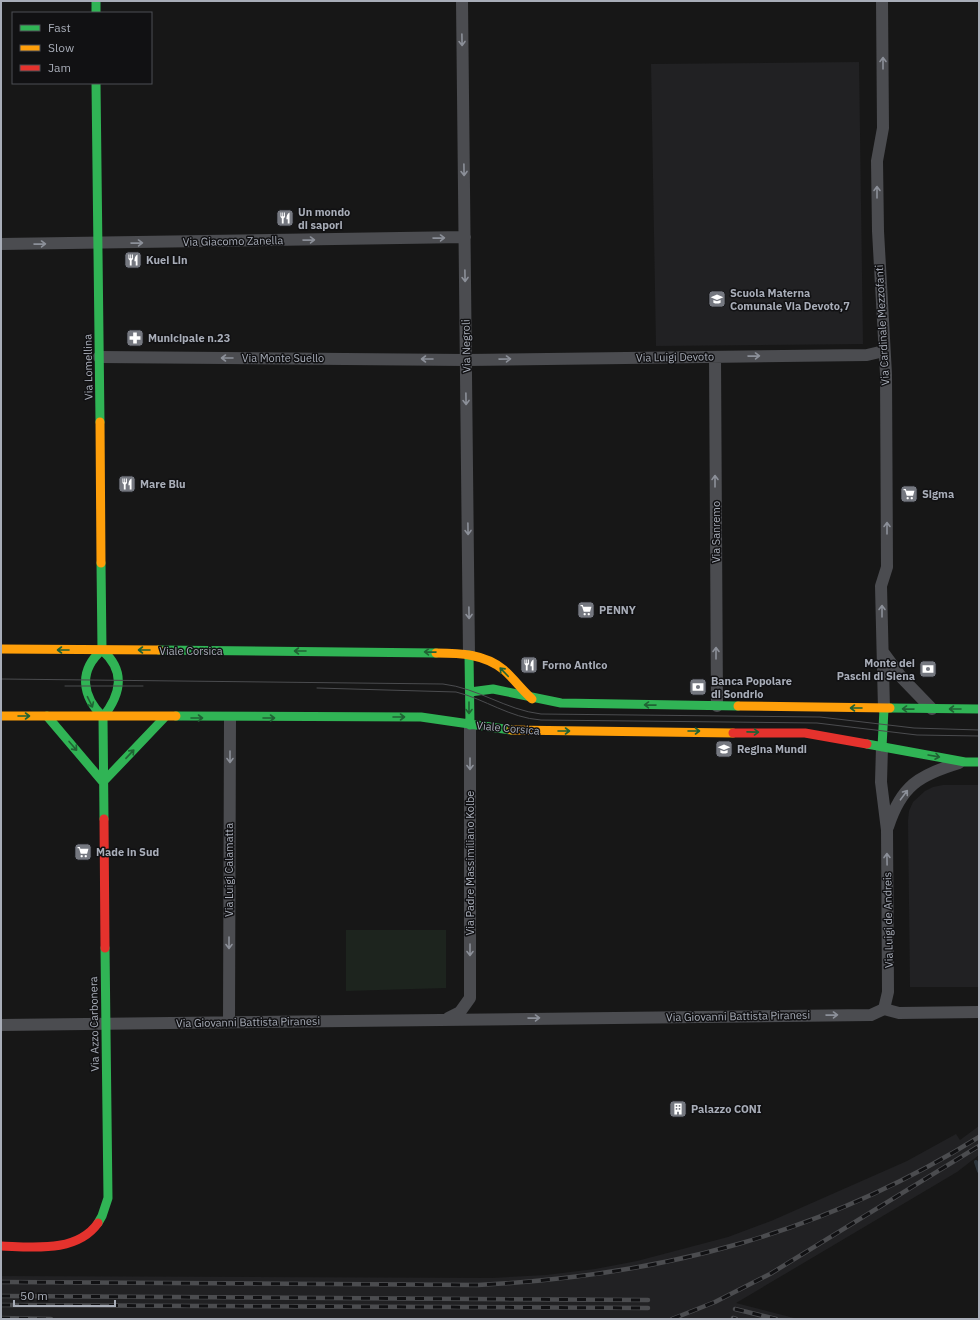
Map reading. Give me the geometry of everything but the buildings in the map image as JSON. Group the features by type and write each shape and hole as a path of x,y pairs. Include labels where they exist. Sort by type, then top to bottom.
{"main road":[{"path":"96,1 96,12"},
{"name":"Via Lomellina","path":"96,84 102,650"},
{"name":"Viale Corsica","path":"1,649 434,652 469,655 496,664 532,699"},
{"path":"102,650 110,657 115,666 118,683 115,700 103,717 90,702 85,683 89,665 94,656 102,650"},
{"name":"Via Negroli","path":"469,655 470,692"},
{"path":"470,692 480,688 497,688 516,692 532,699 545,702 562,703 884,709 979,709"},
{"name":"Via Padre Massimiliano Kolbe","path":"470,692 470,725"},
{"path":"882,747 884,709"},
{"name":"Viale Corsica","path":"1,716 164,718 421,717 449,719 470,725 515,731 805,733 965,762"},
{"path":"48,716 103,782 164,718"},
{"name":"Via Azzo Carbonera","path":"1,1246 62,1245 73,1243 84,1237 93,1229 106,1210 108,1182 103,717"},
{"path":"965,762 979,762"}],"street":[{"name":"Via Negroli","path":"462,1 469,655"},
{"name":"Via Cardinale Mezzofanti","path":"882,1 883,128 877,161 878,223 884,351 887,567 882,586 884,709"},
{"name":"Via Giacomo Zanella","path":"1,244 98,244 464,237"},
{"name":"Via Luigi Devoto","path":"466,360 867,355 884,351"},
{"name":"Via Monte Suello","path":"99,357 466,360"},
{"name":"Via Sanremo","path":"714,357 717,706"},
{"path":"882,650 902,678 932,709"},
{"name":"Via Luigi Calamatta","path":"229,1022 230,718"},
{"name":"Via Padre Massimiliano Kolbe","path":"470,725 470,998"},
{"path":"882,747 881,782 887,830"},
{"path":"887,830 894,809 915,782 929,773 965,762"},
{"name":"Via Luigi de Andreis","path":"884,1009 888,992 887,830"},
{"path":"443,1019 460,1012 470,998"},
{"name":"Via Giovanni Battista Piranesi","path":"470,998 478,1012 495,1018"},
{"path":"884,1009 893,1013 905,1014 979,1012"},
{"name":"Via Giovanni Battista Piranesi","path":"1,1025 495,1018 871,1015 884,1009"}],"shaded area":[{"path":"859,62 863,344 656,346 651,64"},
{"path":"943,785 979,785 979,987 910,987 909,811 913,802 925,791 933,787"},
{"path":"346,930 446,930 446,988 346,991"},
{"path":"979,1126 979,1155 957,1172 736,1303 798,1319 1,1319 1,1276 492,1278 546,1275 595,1269 637,1261 728,1237 771,1221 907,1161 956,1134 960,1140"}],"waterway":[{"path":"976,1162 979,1171"}],"tram line":[{"path":"1,679 443,684 456,686 528,712 541,714 820,717 914,728 979,730"},
{"path":"65,686 143,686"},
{"path":"317,688 456,692 519,716 541,720 817,723 917,735 979,736"}],"railway":[{"path":"1,1282 478,1285 545,1280 611,1272 675,1260 738,1244 800,1224 860,1200 920,1171 979,1137"},
{"path":"672,1319 715,1302 770,1274 979,1146"},
{"path":"1,1296 648,1300"},
{"path":"1,1305 648,1308"},
{"path":"735,1309 776,1319"},
{"path":"1,1318 51,1319"}],"traffic: fast":[{"path":"96,1 96,12"},
{"path":"96,84 100,422"},
{"path":"101,563 102,650"},
{"path":"102,650 89,666 86,675 86,684 87,692 91,701 103,717"},
{"path":"102,650 110,658 118,674 117,691 114,700 103,717"},
{"path":"159,650 436,653"},
{"path":"469,655 470,725"},
{"path":"470,692 493,689 561,703 738,706"},
{"path":"890,708 979,709"},
{"path":"882,747 884,709"},
{"path":"47,716 103,782"},
{"path":"176,716 421,717 511,730"},
{"path":"103,717 104,819"},
{"path":"103,782 164,718"},
{"path":"867,744 965,762 979,762"},
{"path":"98,1223 108,1198 105,948"}],"traffic: slow":[{"path":"100,422 101,563"},
{"path":"1,649 159,650"},
{"path":"436,653 463,654 489,661 504,670 532,699"},
{"path":"738,706 890,708"},
{"path":"1,716 176,716"},
{"path":"511,730 733,733"}],"traffic: jam":[{"path":"733,733 805,733 867,744"},
{"path":"104,819 105,948"},
{"path":"1,1246 40,1247 67,1244 89,1233 98,1223"}],"place":[{"name":"Un mondo di sapori","path":"285,218"},
{"name":"Kuei Lin","path":"133,260"},
{"name":"Scuola Materna Comunale Via Devoto,7","path":"717,299"},
{"name":"Municipale n.23","path":"135,338"},
{"name":"Mare Blu","path":"127,484"},
{"name":"Sigma","path":"909,494"},
{"name":"PENNY","path":"586,610"},
{"name":"Forno Antico","path":"529,665"},
{"name":"Monte dei Paschi di Siena","path":"928,669"},
{"name":"Banca Popolare di Sondrio","path":"698,687"},
{"name":"Regina Mundi","path":"724,749"},
{"name":"Made in Sud","path":"83,852"},
{"name":"Palazzo CONI","path":"678,1109"}]}
